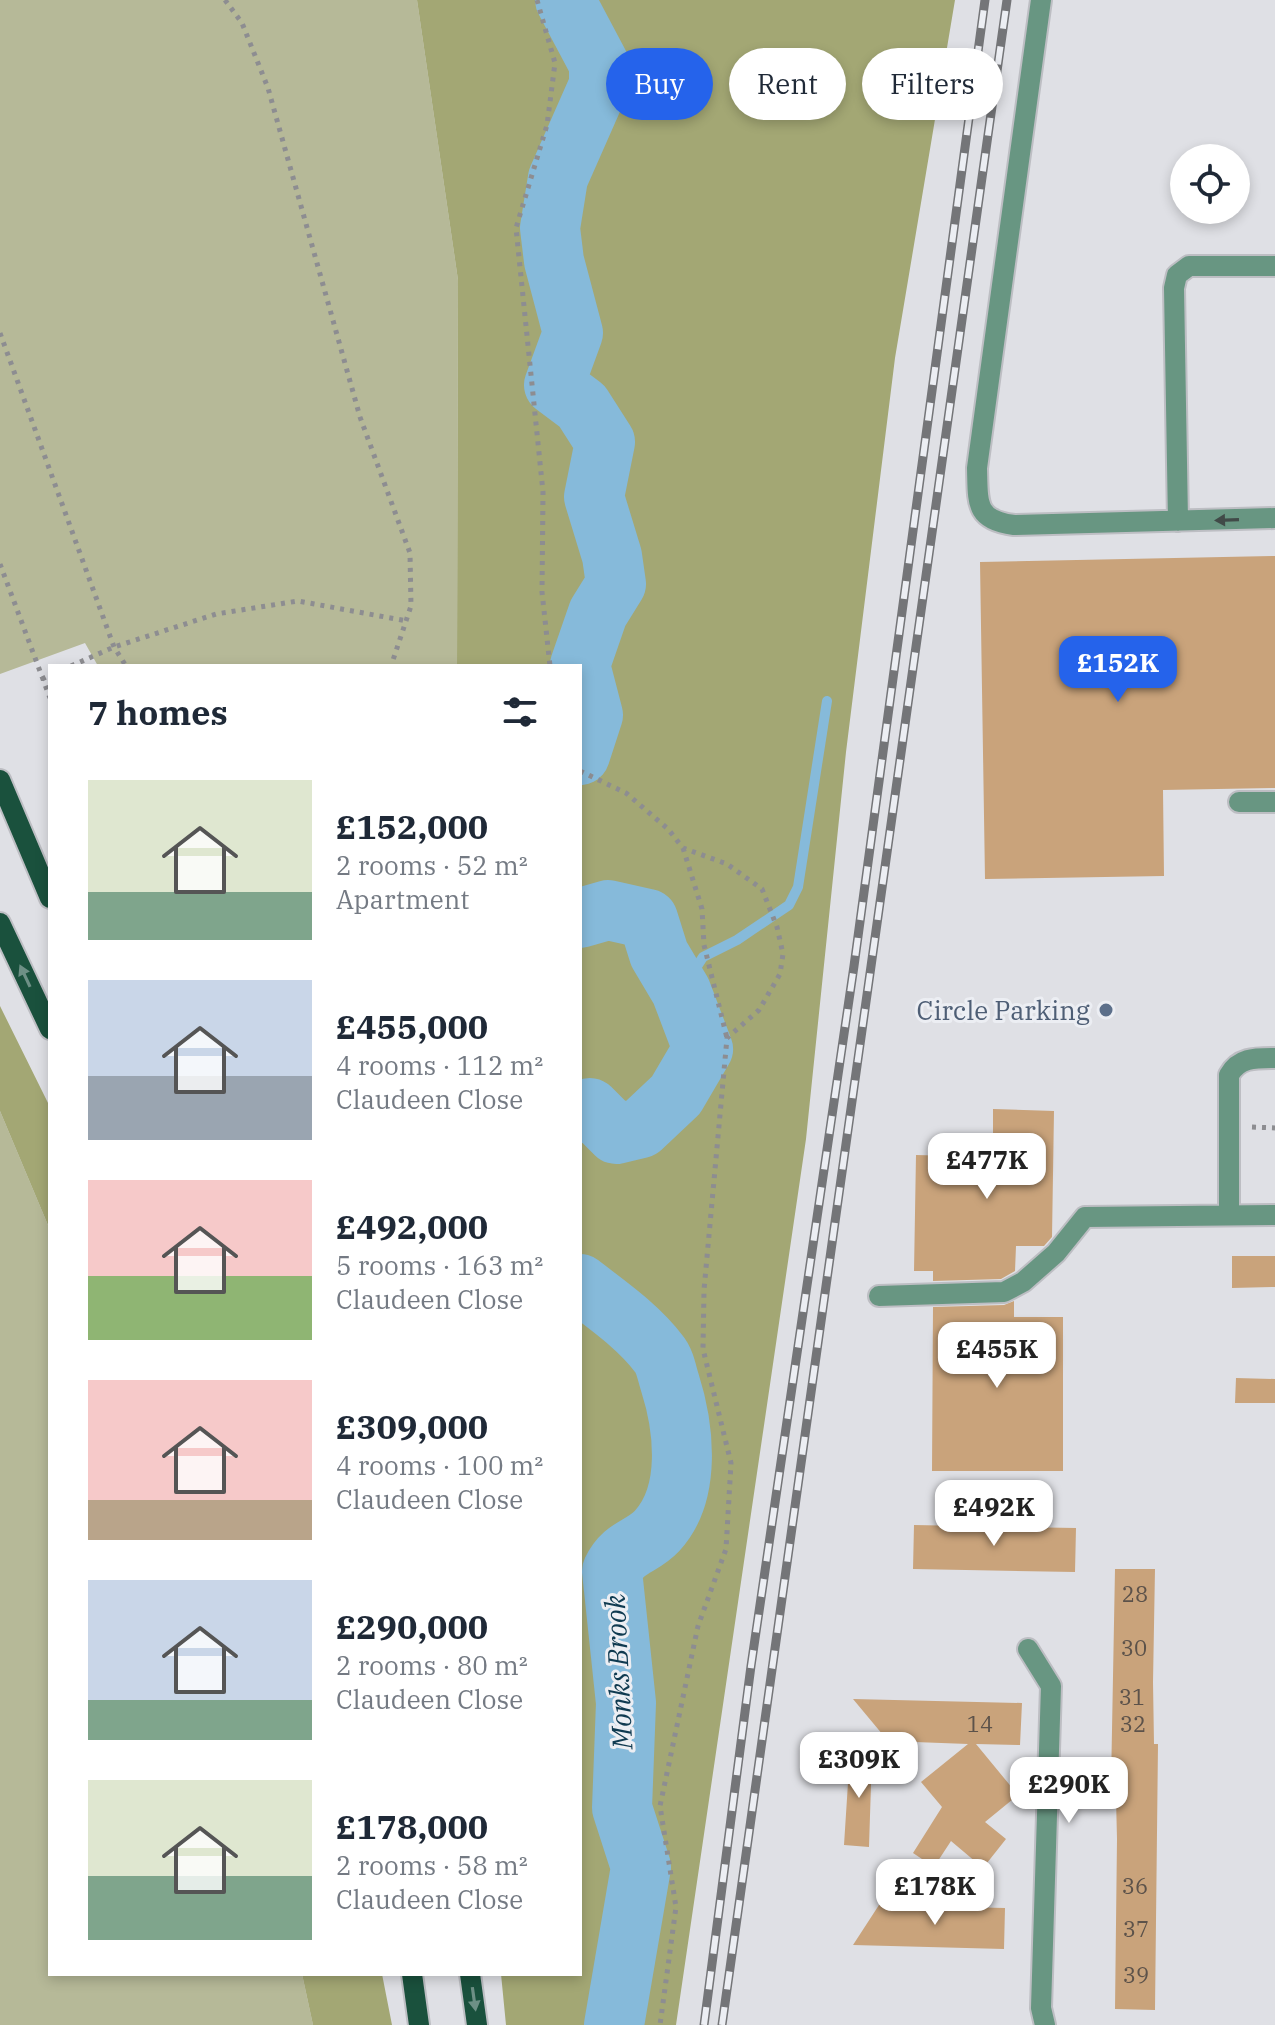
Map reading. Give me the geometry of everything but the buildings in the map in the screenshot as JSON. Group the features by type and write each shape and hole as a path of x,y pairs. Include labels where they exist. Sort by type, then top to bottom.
{"main road":[{"path":"0,780 48,893"},
{"path":"0,923 48,1025"},
{"path":"412,1976 419,2025"},
{"path":"470,1976 477,2025"}],"street":[{"path":"1041,0 977,468 981,511 992,522 1014,525 1275,518"},
{"path":"1178,521 1174,288 1177,275 1189,266 1275,266"},
{"path":"1239,802 1275,802"},
{"path":"1229,1214 1229,1075 1234,1066 1248,1058 1275,1058"},
{"path":"879,1296 1004,1292 1023,1282 1056,1253 1085,1217 1275,1215"},
{"path":"1028,1649 1051,1686 1041,2008 1045,2025"}],"path":[{"path":"225,0 242,23 268,88 360,417 410,553 411,606 392,664"},
{"path":"537,0 555,63 547,125 516,228 543,492 542,592 550,664"},
{"path":"0,333 114,647 125,664"},
{"path":"0,564 48,693"},
{"path":"76,664 114,647 216,614 298,601 407,621"},
{"path":"42,679 48,676"},
{"path":"582,771 626,793 668,829 683,848 702,909 704,945 727,1038 704,1290 703,1349 731,1463 726,1549 698,1626 660,1806 676,1907 660,2025"},
{"path":"683,848 727,864 762,889 777,927 783,954 780,974 759,1010 727,1038"}],"green space":[{"path":"0,0 417,0 458,280 457,664 97,664 85,643 0,674"},
{"path":"417,0 955,0 947,48 862,48 862,120 935,120 895,358 846,752 806,1139 676,2025 506,2025 501,1976 582,1976 582,664 457,664 458,280"},
{"path":"0,1006 48,1103 48,1225 0,1111"},
{"path":"0,1111 48,1225 48,1976 302,1976 313,2025 0,2025"},
{"path":"302,1976 382,1976 392,2025 313,2025"}],"waterway":[{"name":"Monks Brook","path":"565,0 599,64 599,85 558,178 550,228 554,261 573,333 554,385 582,406 605,442 594,497 612,556 616,584 598,613 580,664"},
{"name":"Monks Brook","path":"582,673 593,715 582,749"},
{"path":"681,991 703,957 737,940 789,905 798,887 827,701"},
{"name":"Monks Brook","path":"582,917 608,910 648,919 659,954 681,991 703,1049 676,1095 641,1128 616,1134 590,1108 582,1112"},
{"name":"Monks Brook","path":"582,1286 632,1325 661,1357 679,1419 682,1459 676,1498 668,1516 651,1537 627,1552 612,1571 626,1703 622,1808 641,1867 614,2025"}],"railway":[{"path":"704,2025 751,1666 854,966 985,0"},
{"path":"722,2025 1007,0"}],"place":[{"name":"Circle Parking","path":"1106,1010"}]}
